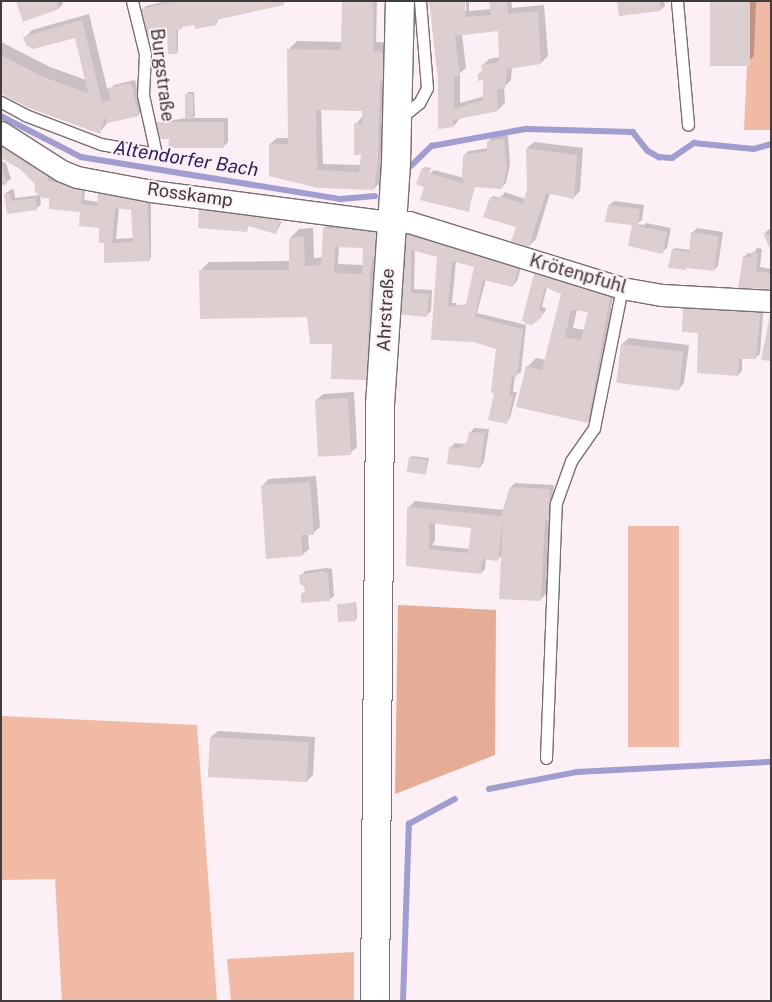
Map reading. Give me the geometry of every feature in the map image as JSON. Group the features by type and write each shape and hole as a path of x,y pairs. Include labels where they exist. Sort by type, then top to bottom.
{"main road":[{"name":"Ahrstraße","path":"375,1001 380,405 398,120 400,1"}],"street":[{"name":"Rosskamp","path":"1,132 62,172 77,177 151,191 391,222"},
{"name":"Krötenpfuhl","path":"391,222 409,222 622,288 662,295 771,301"}],"lane":[{"name":"Burgstraße","path":"132,1 145,54 144,95 156,154"},
{"path":"398,120 419,103 427,88 420,1"},
{"path":"677,1 688,125"},
{"name":"Rosskamp","path":"1,102 25,115 101,144 156,154"},
{"path":"546,758 556,503 571,461 594,428 622,288"}],"shaded area":[{"path":"750,1 771,1 771,130 744,130"},
{"path":"628,526 679,526 679,747 628,747"},
{"path":"398,605 496,610 495,755 395,794"},
{"path":"1,716 197,725 217,1001 62,1001 55,879 1,880"},
{"path":"354,952 354,1001 231,1001 227,959"}],"building":[{"path":"16,1 57,1 59,9 23,22"},
{"path":"176,1 283,1 284,5 216,20 217,25 195,29 194,25 182,27 182,29 176,31 177,54 168,54 167,33 147,37 141,9"},
{"path":"429,1 465,1 465,17 491,15 489,1 507,1 508,14 538,11 541,64 507,69 505,88 497,90 498,111 453,120 454,127 438,129 438,80","holes":["498,31 499,62 481,65 482,73 478,73 478,81 483,80 483,100 454,109 454,77 460,76 455,36"]},
{"path":"617,1 660,1 661,11 619,16"},
{"path":"710,1 750,1 750,66 710,66"},
{"path":"342,2 373,2 373,51 380,51 384,55 384,78 380,82 378,161 374,190 318,188 269,176 269,144 288,144 287,49 341,50","holes":["316,110 362,111 362,124 354,123 354,155 361,155 359,172 317,170"]},
{"path":"82,20 102,102 111,100 108,88 131,83 139,116 107,123 105,117 100,134 29,108 1,94 1,55 41,76 88,93 75,38 33,49 26,45 23,37"},
{"path":"185,94 193,94 193,119 185,119"},
{"path":"155,122 224,122 224,148 168,148 169,139 159,139"},
{"path":"504,139 507,170 502,189 474,187 469,212 420,200 424,187 416,184 422,168 430,169 428,173 465,184 462,176 463,155 487,151 487,141"},
{"path":"1,141 48,171 48,181 83,185 81,204 97,206 98,190 147,199 150,261 104,263 104,243 99,243 99,228 79,226 80,212 49,209 49,198 42,198 35,192 34,183 21,170 1,158","holes":["115,208 131,210 133,242 112,243"]},
{"path":"526,148 577,155 574,199 546,193 529,247 511,241 516,227 483,217 490,197 498,199 500,196 523,204 527,189"},
{"path":"1,165 7,184 1,186"},
{"path":"10,193 11,201 36,198 37,210 7,214 4,194"},
{"path":"608,205 640,209 638,226 667,232 663,254 628,246 632,225 605,222"},
{"path":"199,207 249,211 280,220 276,234 248,226 247,232 198,228"},
{"path":"323,228 380,230 378,260 372,259 370,274 367,380 331,379 332,344 310,344 307,317 200,319 199,270 289,270 289,238 304,236 305,266 321,265","holes":["335,247 363,248 362,274 334,273"]},
{"path":"691,232 719,236 714,271 668,268 672,249 689,252"},
{"path":"763,233 771,235 771,251"},
{"path":"403,234 519,266 513,287 483,280 475,317 523,329 517,377 512,376 509,396 513,396 507,424 488,420 494,394 491,392 496,349 474,342 431,340 437,257 411,250 411,293 429,294 427,317 396,314","holes":["452,261 474,267 466,304 448,307"]},
{"path":"752,252 758,253 756,271 771,273 771,289 738,288 743,256 751,258"},
{"path":"535,270 564,283 611,292 588,423 516,407 526,366 542,370 561,294 545,287 539,311 543,312 541,318 532,325 526,324 522,320","holes":["571,310 588,312 581,340 565,337"]},
{"path":"683,304 761,307 756,359 739,359 738,376 697,373 698,333 682,332"},
{"path":"771,315 771,361 761,360"},
{"path":"621,344 684,352 679,390 616,383"},
{"path":"348,398 351,455 318,457 315,400"},
{"path":"469,432 485,433 480,468 447,464 449,447 459,448 467,442"},
{"path":"409,457 428,460 425,475 407,472"},
{"path":"310,482 314,535 301,535 303,556 266,559 261,485"},
{"path":"510,487 550,489 549,520 545,520 541,601 499,599 503,517 498,561 482,559 481,574 406,566 407,507 501,516","holes":["429,523 471,528 468,553 429,549"]},
{"path":"322,571 328,573 330,601 301,603 301,594 305,591 304,586 300,584 299,575"},
{"path":"355,603 356,621 338,622 337,604"},
{"path":"210,737 309,742 307,782 208,777"}],"waterway":[{"name":"Altendorfer Bach","path":"1,116 81,157 341,199 375,196"},
{"name":"Altendorfer Bach","path":"411,166 432,146 526,129 633,132 648,151 659,157 672,158 694,143 754,149 771,144"},
{"path":"489,789 577,772 771,762"},
{"path":"403,1001 409,824 455,799"}]}
